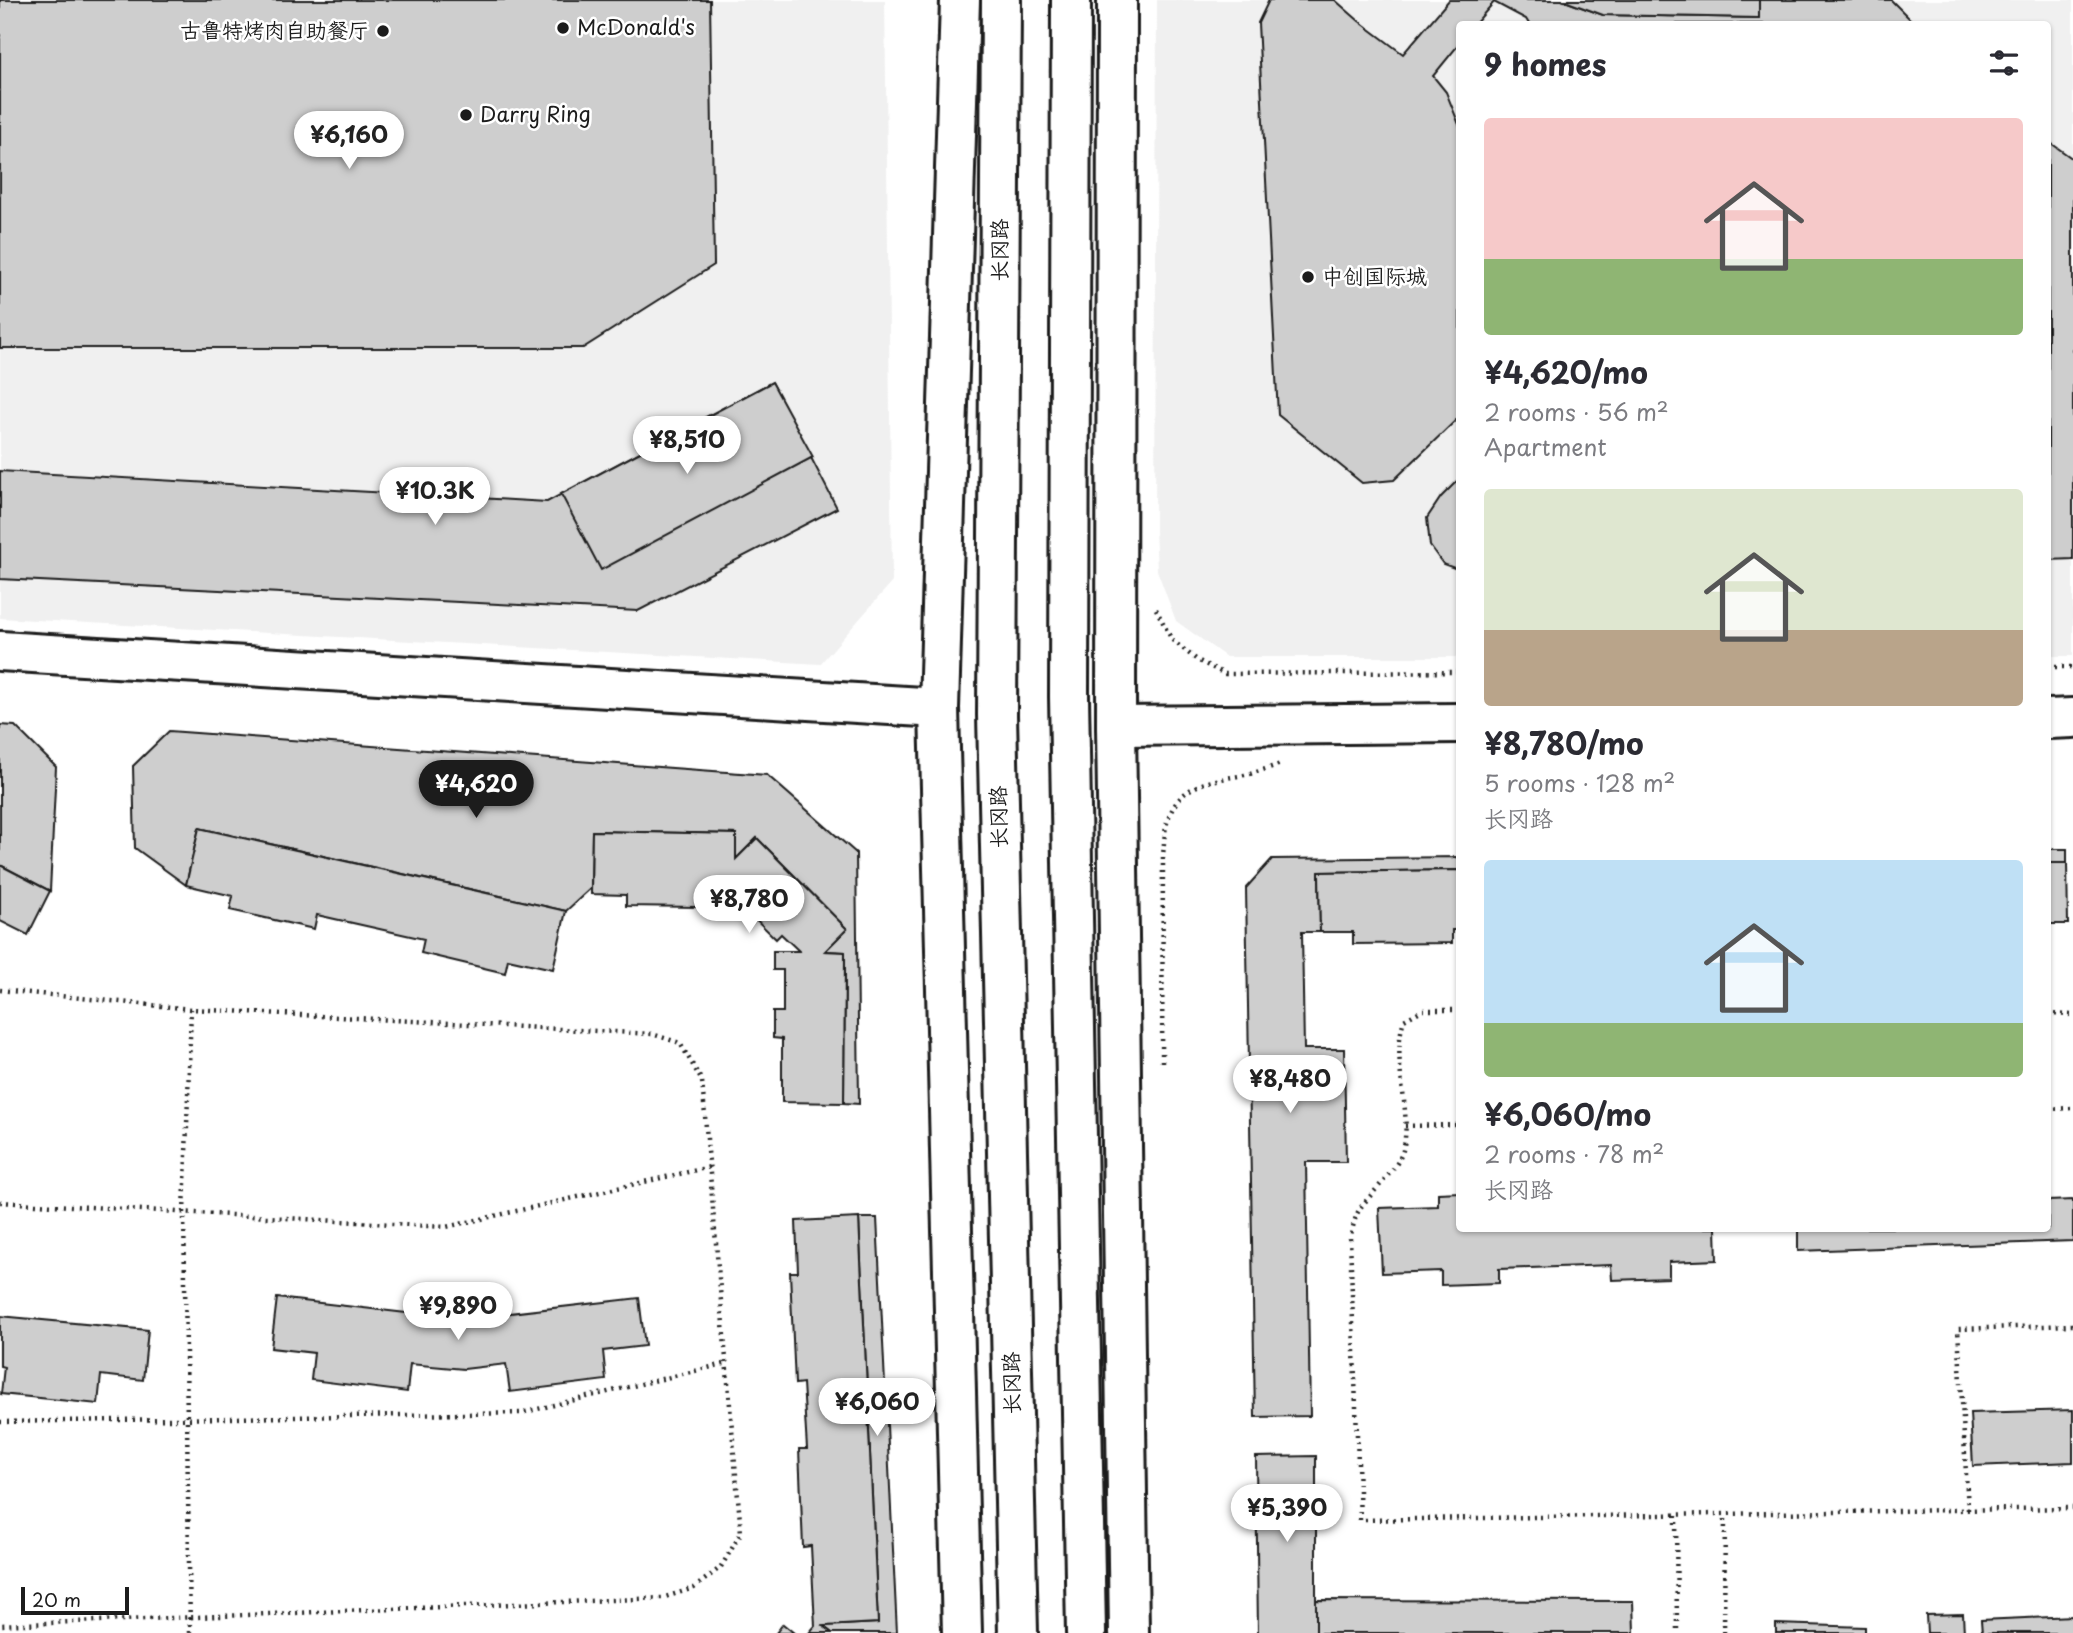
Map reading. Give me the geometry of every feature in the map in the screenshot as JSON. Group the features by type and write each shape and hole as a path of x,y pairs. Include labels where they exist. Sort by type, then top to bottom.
{"street":[{"path":"960,0 939,708 962,1633"},
{"name":"长冈路","path":"1001,0 997,715 1018,1633"},
{"path":"1070,0 1069,697 1086,1633"},
{"path":"1116,0 1116,726 1129,1633"},
{"path":"0,652 939,708"},
{"path":"2051,719 2073,718"},
{"path":"1116,726 1456,723"}],"path":[{"path":"1153,603 1172,640 1197,660 1225,674 1456,672"},
{"path":"2051,667 2073,667"},
{"path":"1161,1064 1163,856 1167,822 1177,802 1194,785 1213,779 1251,774 1286,763"},
{"path":"0,990 191,1009 652,1034 680,1043 702,1081 741,1533 721,1567 694,1588 662,1598 0,1625"},
{"path":"190,1633 184,1213 191,1009"},
{"path":"1456,1010 1422,1010 1404,1020 1398,1037 1405,1126 1402,1152 1359,1210 1350,1238 1360,1520 2073,1508"},
{"path":"2051,1014 2073,1014"},
{"path":"2051,1109 2073,1108"},
{"path":"1405,1126 1456,1125"},
{"path":"0,1202 446,1227 710,1167"},
{"path":"1968,1510 1958,1329 2073,1325"},
{"path":"0,1422 521,1413 728,1363"},
{"path":"1724,1633 1725,1514"},
{"path":"1676,1515 1676,1633"}],"shaded area":[{"path":"0,0 885,0 892,582 820,664 0,618"},
{"name":"中创国际城","path":"1157,0 2073,0 2073,656 2051,656 2051,21 1456,21 1456,657 1226,657 1176,621 1157,570"}],"building":[{"path":"0,0 710,0 714,265 583,348 0,348"},
{"path":"1269,0 1335,0 1403,54 1449,0 1562,0 1603,15 1759,18 1759,0 1891,0 1912,21 1527,21 1494,2 1478,21 1456,21 1456,48 1433,76 1446,92 1456,117 1456,420 1394,480 1362,483 1278,415 1258,23"},
{"path":"1562,0 1759,0 1759,18 1603,15"},
{"path":"2051,143 2073,159 2073,559 2051,560"},
{"path":"772,382 837,508 638,611 0,579 0,471 547,502"},
{"path":"772,382 813,457 601,570 561,494"},
{"path":"1456,482 1456,569 1443,564 1430,546 1427,518 1441,497"},
{"path":"0,725 15,726 56,767 50,891 0,865"},
{"path":"169,731 767,775 856,853 859,1104 844,1103 845,952 825,951 847,929 757,838 736,859 736,834 592,831 591,888 566,911 199,828 186,885 135,848 133,766"},
{"path":"199,828 566,911 553,969 508,959 505,973 421,953 424,939 317,915 314,929 230,910 233,896 186,885"},
{"path":"592,831 736,834 736,859 757,838 847,929 825,951 845,952 844,1103 782,1102 782,1039 773,1038 773,1012 783,1012 783,970 773,970 773,951 799,951 781,934 776,939 739,903 745,897 735,888 735,897 698,896 698,907 626,906 626,895 591,894"},
{"path":"2051,849 2067,849 2067,863 2051,863"},
{"path":"1456,857 1456,870 1319,872 1320,932 1302,932 1304,1049 1344,1049 1346,1162 1306,1162 1310,1416 1255,1417 1246,888 1272,859"},
{"path":"2051,863 2067,863 2068,924 2051,924"},
{"path":"0,865 50,891 28,935 0,921"},
{"path":"1456,870 1456,930 1452,930 1452,943 1353,944 1353,932 1320,932 1319,872"},
{"path":"1456,1192 1456,1232 1716,1232 1717,1260 1669,1262 1669,1278 1612,1280 1611,1265 1499,1269 1499,1283 1441,1285 1441,1271 1382,1273 1379,1208 1438,1206 1438,1193"},
{"path":"2073,1200 2073,1241 1798,1251 1798,1232 2051,1232 2051,1201"},
{"path":"859,1218 877,1218 897,1633 832,1633 823,1626 878,1623"},
{"path":"859,1218 878,1623 823,1626 832,1633 809,1633 815,1626 811,1546 803,1547 799,1449 807,1449 803,1383 795,1384 790,1272 798,1272 796,1221"},
{"path":"277,1298 458,1319 639,1298 645,1346 603,1351 606,1380 510,1392 506,1364 464,1369 410,1364 407,1392 311,1380 314,1353 271,1348"},
{"path":"0,1316 148,1330 143,1380 101,1375 98,1404 1,1394 4,1367 0,1366"},
{"path":"2073,1410 2073,1462 1973,1466 1970,1413"},
{"path":"1316,1456 1316,1633 1258,1633 1256,1457"},
{"path":"1316,1600 1633,1601 1634,1633 1316,1633"},
{"path":"1963,1614 1964,1633 1927,1633 1926,1615"},
{"path":"2073,1616 2073,1633 1982,1633 1981,1620"},
{"path":"783,1624 794,1633 776,1633"},
{"path":"1776,1624 1865,1627 1865,1633 1776,1633"}],"place":[{"name":"McDonald's","path":"563,28"},
{"name":"古鲁特烤肉自助餐厅","path":"383,31"},
{"name":"Darry Ring","path":"466,115"},
{"name":"中创国际城","path":"1308,277"}]}
